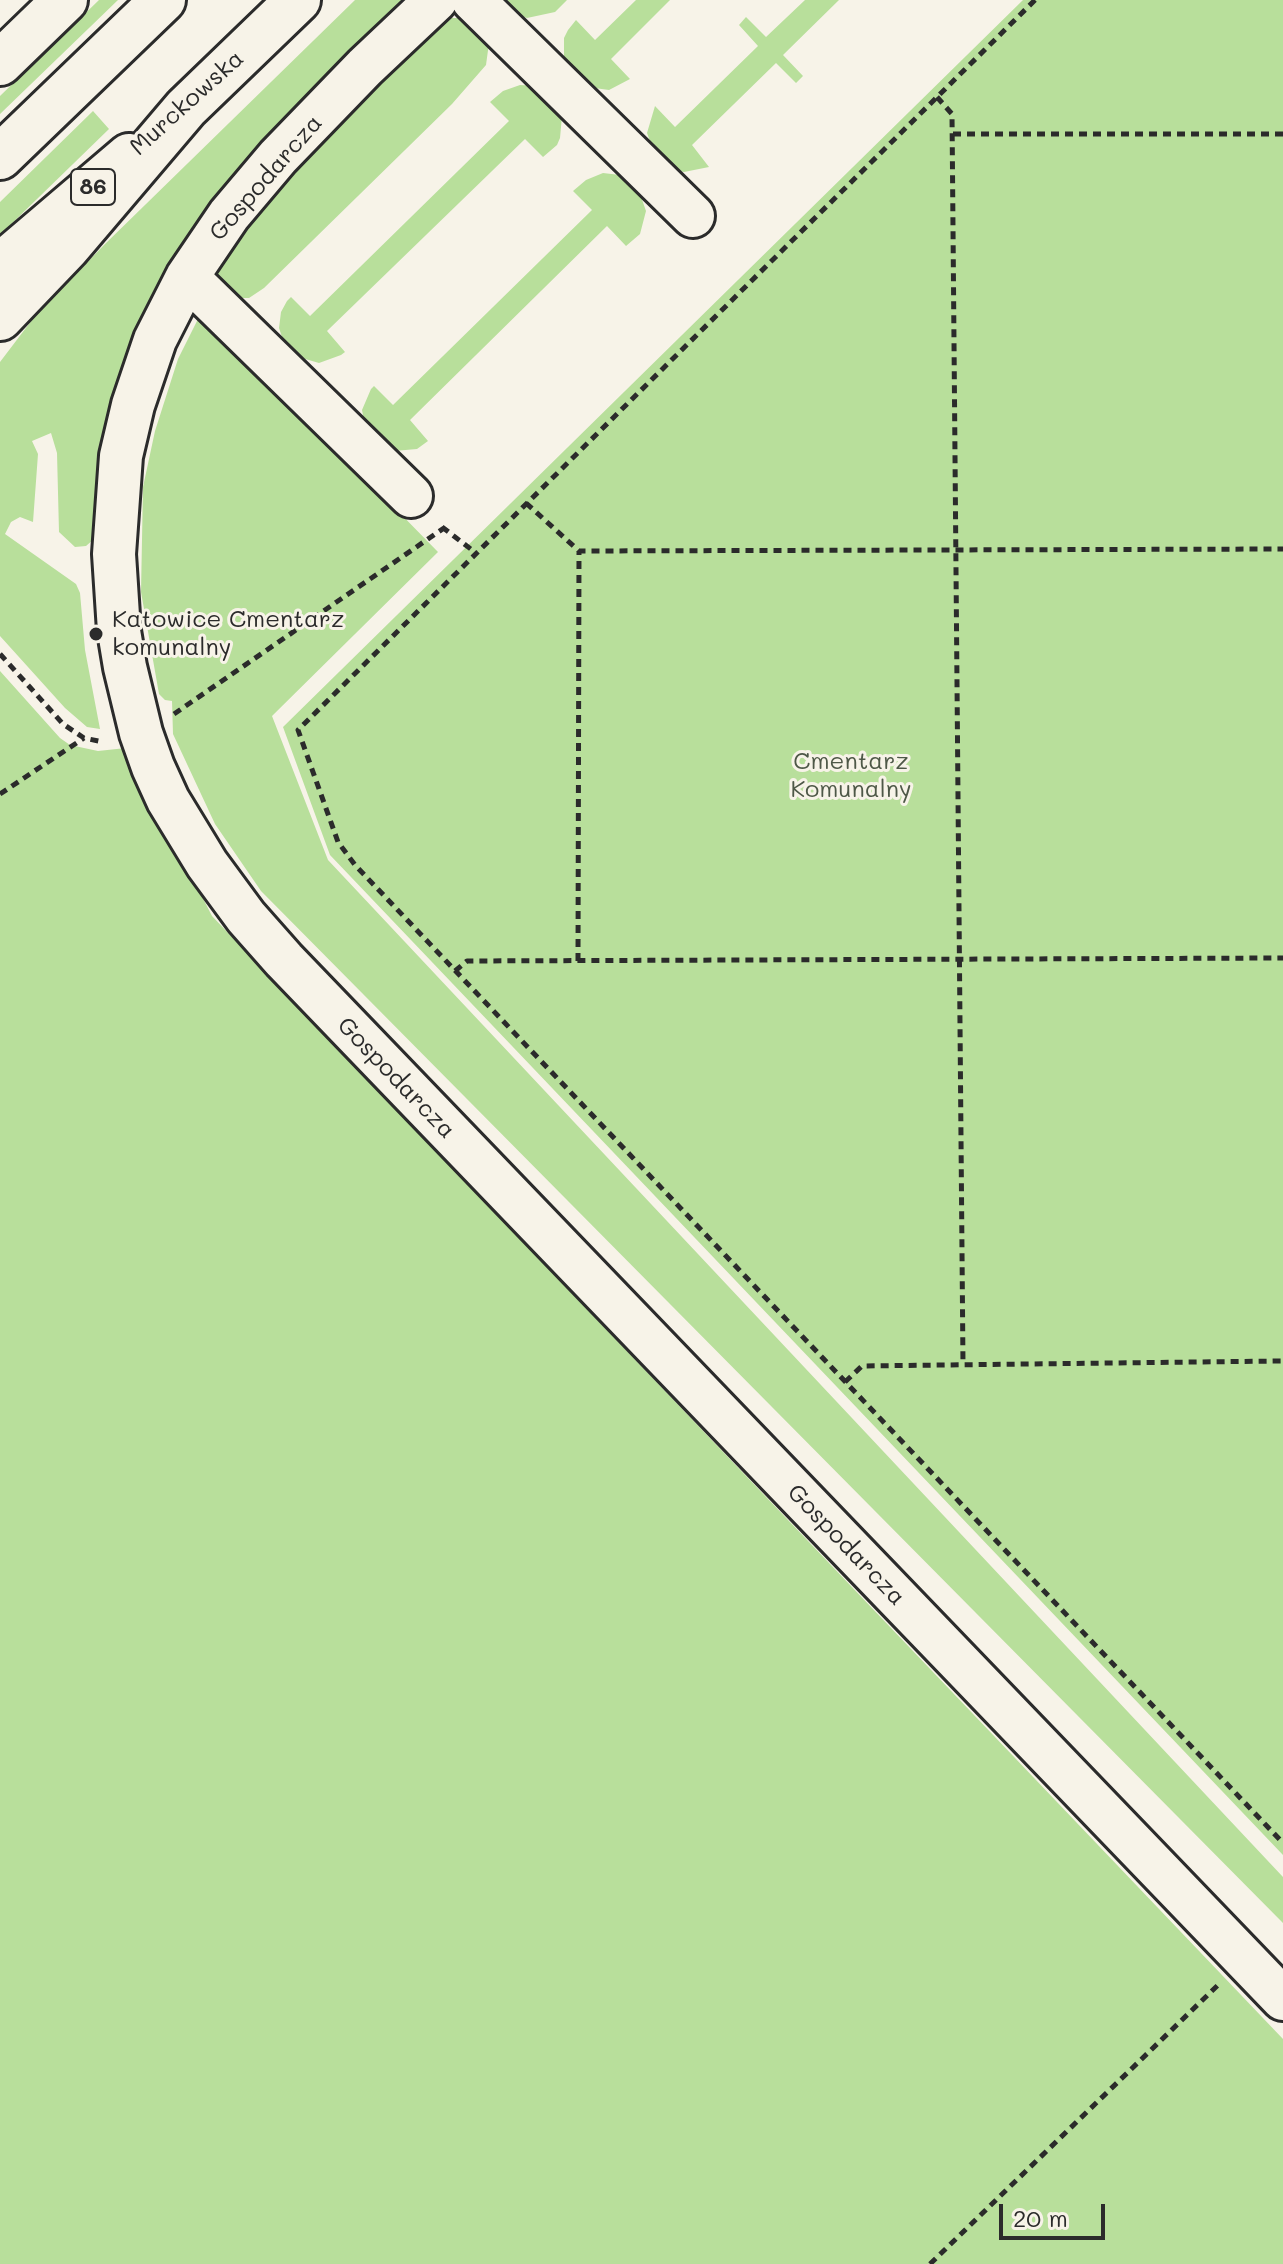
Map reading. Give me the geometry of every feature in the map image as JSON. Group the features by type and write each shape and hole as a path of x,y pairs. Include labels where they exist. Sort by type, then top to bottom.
{"main road":[{"path":"0,63 65,0"},
{"path":"0,157 163,0"},
{"name":"Murckowska","path":"0,266 186,108 298,0"},
{"path":"0,318 67,248 186,108"}],"street":[{"name":"Gospodarcza","path":"436,0 365,67 278,157 229,215 187,277 155,340 121,456 116,508 115,594 125,667 145,744 168,800 207,864 246,917 316,995 1283,1999"},
{"path":"473,0 693,216"},
{"path":"187,277 411,496"}],"path":[{"path":"1035,0 298,730 338,842 355,865 1283,1843"},
{"path":"937,97 952,114 953,134 963,1365"},
{"path":"953,134 1283,134"},
{"path":"411,496 476,553"},
{"path":"526,503 579,551 1283,549"},
{"path":"162,722 444,528"},
{"path":"578,961 579,551"},
{"path":"0,654 63,724 84,738 99,742 115,741"},
{"path":"0,794 84,738"},
{"path":"455,971 467,961 1283,958"},
{"path":"845,1382 862,1366 1283,1361"},
{"path":"930,2264 1245,1959"}],"green space":[{"path":"99,0 118,0 0,114 0,96"},
{"path":"355,0 411,0 323,87 101,466 94,539 86,546 75,547 59,532 57,453 51,433 32,441 38,454 33,522 20,517 11,522 5,534 76,584 80,593 85,650 100,729 87,727 65,708 0,636 0,362 35,316 104,245"},
{"path":"502,0 567,0 555,12 527,18 517,14"},
{"path":"636,0 670,0 611,59 630,79 609,90 587,87 567,67 564,58 564,38 568,30 576,20 595,40"},
{"path":"805,0 839,0 783,55 803,76 796,83 776,63 692,145 709,167 684,172 675,170 656,157 647,133 655,106 675,127 758,46 739,25 746,17 766,37"},
{"name":"Cmentarz Komunalny","path":"1023,0 1283,0 1283,1855 330,855 283,727"},
{"path":"445,18 462,18 489,43 486,65 452,104 264,288 249,298 235,298 216,277 217,262 317,139"},
{"path":"520,85 537,86 562,116 557,145 543,157 525,139 327,331 345,352 319,363 295,356 285,346 279,328 281,312 287,301 291,297 310,316 509,121 490,102 503,91"},
{"path":"93,111 109,129 0,235 0,202"},
{"path":"603,173 620,175 639,191 646,211 640,234 626,246 607,226 410,420 428,441 417,449 394,451 365,425 362,410 371,389 374,386 393,405 592,210 573,191 586,180"},
{"path":"202,311 438,552 272,716 328,860 1283,1877 1283,1923 261,891 215,824 173,734 172,701 165,700 159,694 141,592 143,487 155,431 178,359"},
{"path":"0,671 60,738 70,745 98,751 126,748 212,916 1283,2039 1283,2264 0,2264"}],"place":[{"name":"Katowice Cmentarz komunalny","path":"96,634"}]}
